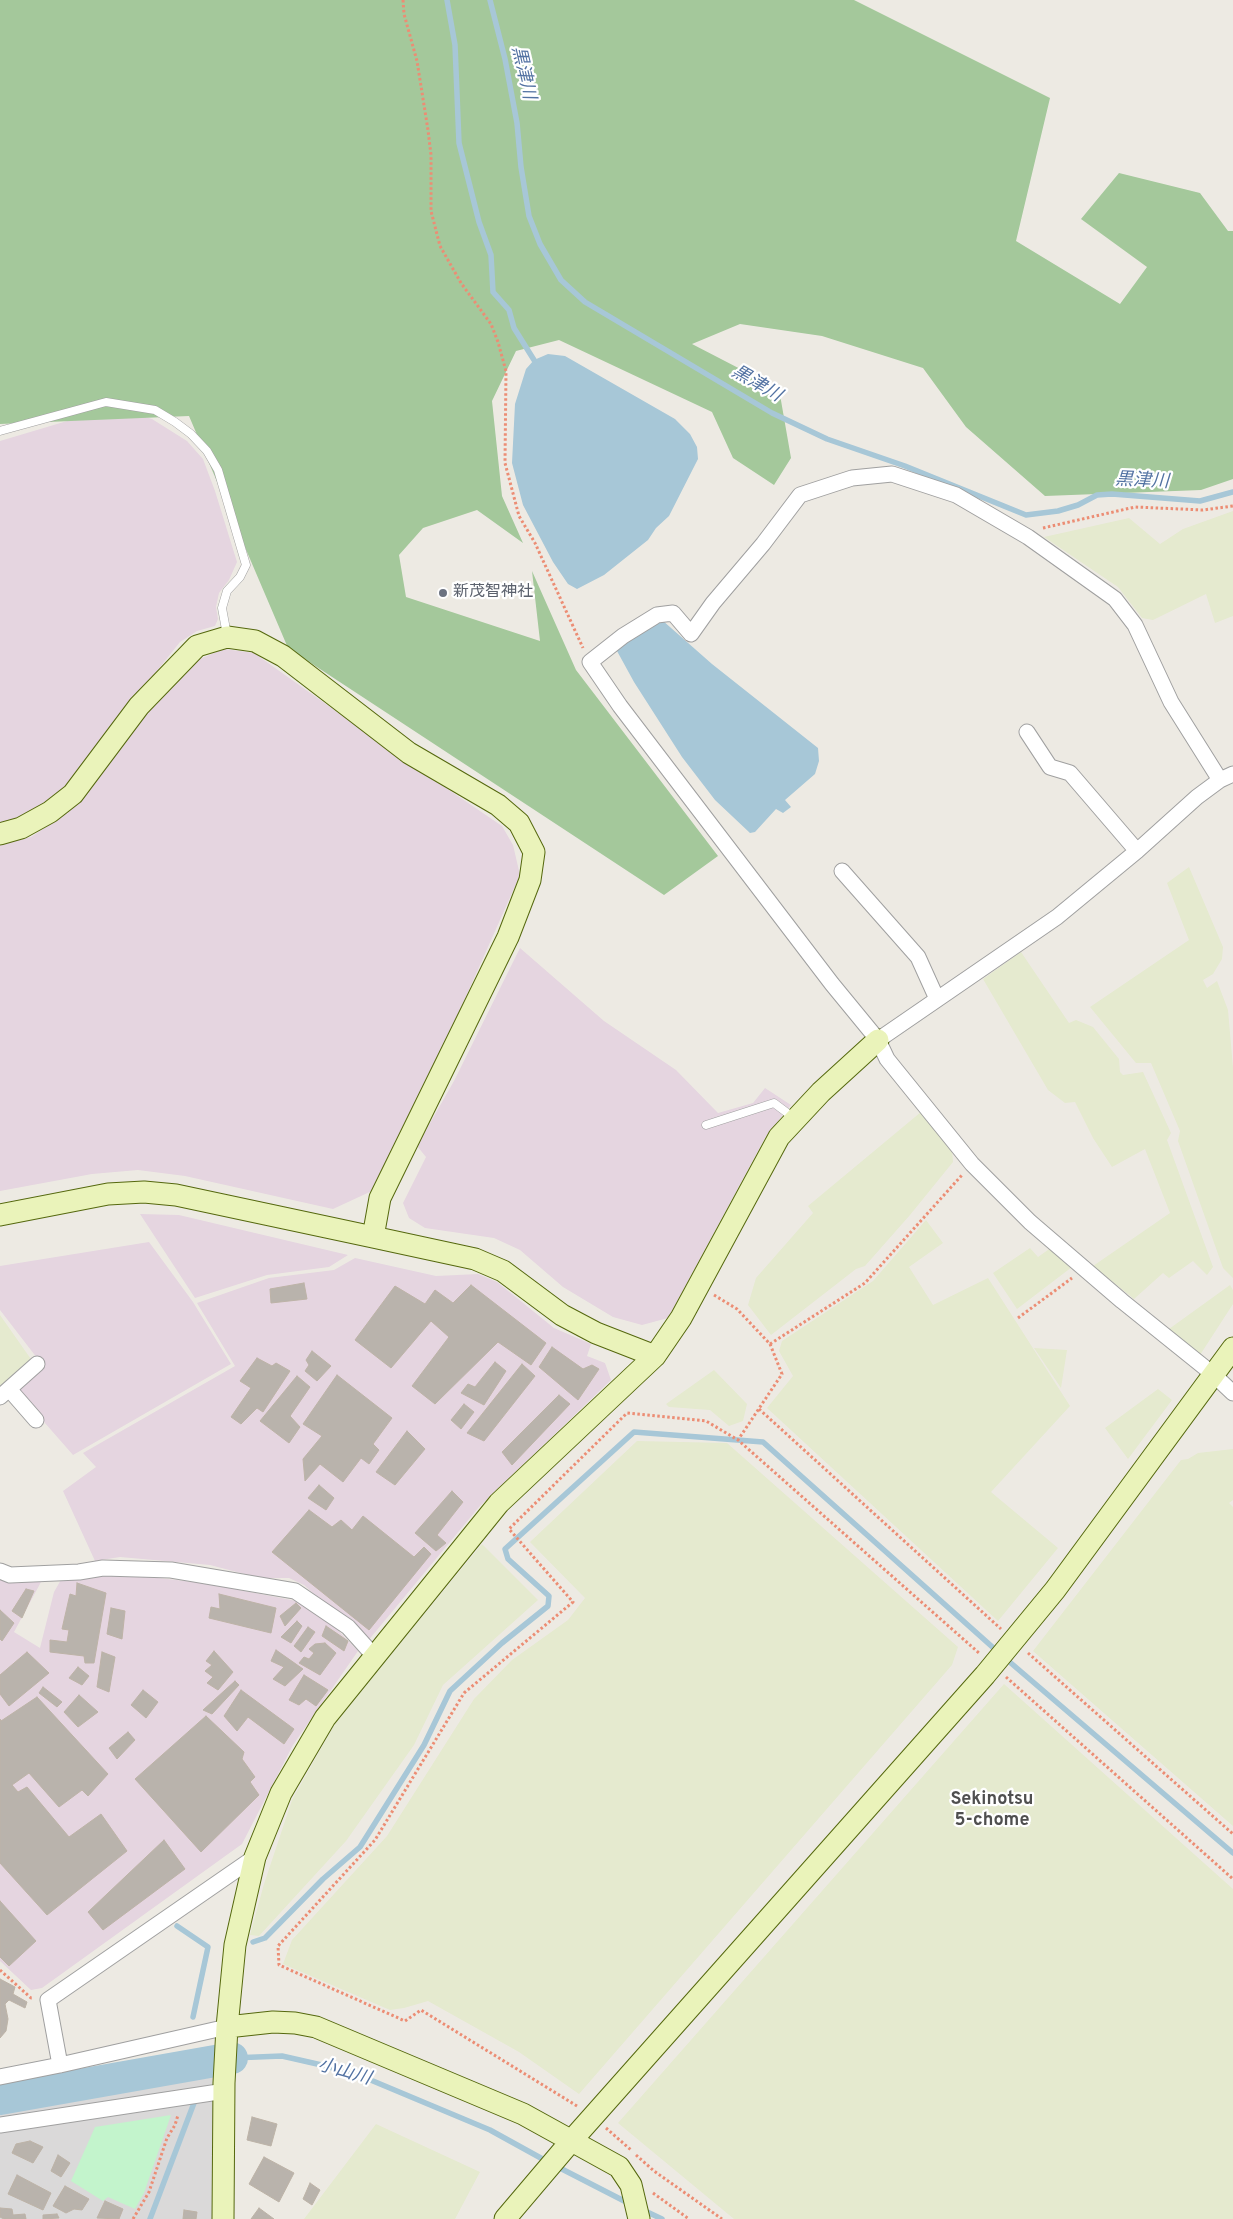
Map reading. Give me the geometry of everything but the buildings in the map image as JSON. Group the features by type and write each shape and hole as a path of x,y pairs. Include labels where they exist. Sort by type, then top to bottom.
{"street":[{"path":"223,2219 227,2037 235,1945 255,1857 281,1793 325,1718 499,1503 655,1356 681,1318 779,1137 821,1092 878,1040 1057,917 1137,851 1197,797 1226,777 1171,702 1135,626 1115,599 1028,537 956,494 892,474 852,478 800,495 763,544 713,603 691,634 673,613 657,615 623,636 590,662 620,706 832,984 878,1040 887,1059 972,1164 1030,1222 1122,1301 1214,1375 1233,1393"},
{"path":"0,834 21,828 50,812 73,794 139,706 197,646 227,637 255,641 284,656 409,753 498,806 519,823 534,852 530,880 508,937 380,1198 373,1236"},
{"path":"1027,732 1050,767 1070,773 1137,851"},
{"path":"842,870 918,956 937,998"},
{"path":"0,1215 108,1194 144,1192 176,1195 373,1236 482,1262 503,1271 562,1315 596,1333 655,1356"},
{"path":"505,2219 593,2116 985,1675 1055,1590 1233,1348"},
{"path":"36,1420 4,1393 37,1364"},
{"path":"0,1571 10,1575 78,1572 103,1568 172,1570 295,1591 348,1627 375,1656"},
{"path":"60,2065 48,2000 255,1857"},
{"path":"0,2077 227,2037 273,2022 295,2023 316,2027 523,2114 619,2167 631,2185 639,2219"},
{"path":"0,2125 183,2098 225,2087"},
{"path":"0,2134 17,2123"}],"lane":[{"path":"0,431 106,402 155,410 191,434 207,452 218,470 246,565 240,577 227,591 222,608 227,637"},
{"path":"706,1125 774,1102 796,1119"}],"path":[{"path":"403,0 404,14 417,61 428,130 430,211 440,246 461,283 491,324 498,342 506,371 505,463 519,516 535,543 590,662"},
{"path":"1028,537 1036,530 1135,507 1203,510 1233,506"},
{"path":"770,1344 865,1283 972,1164"},
{"path":"1018,1318 1085,1268"},
{"path":"699,1286 737,1309 770,1344 782,1374 738,1440 706,1421 628,1413 509,1529 573,1602 464,1693 375,1840 278,1946 279,1965 405,2021 421,2010 593,2116 654,2171 722,2219"},
{"path":"759,1409 1013,1640 1233,1834"},
{"path":"0,1970 31,1998 48,2000"},
{"path":"133,2219 149,2192 167,2138 175,2125 183,2098"}],"shaded area":[{"path":"94,413 139,415 152,419 187,441 203,459 237,562 229,580 219,593 216,607 218,619 215,626 197,631 180,642 66,785 48,801 25,816 0,823 0,441"},
{"path":"224,649 254,653 399,756 502,826 513,845 520,875 419,1102 374,1190 333,1209 185,1176 138,1170 92,1174 0,1191 0,844 31,837 58,819 80,799 152,707 195,661"},
{"path":"520,948 604,1021 676,1070 718,1113 753,1103 765,1088 791,1105 766,1136 668,1318 642,1325 613,1317 563,1287 520,1250 494,1238 425,1228 409,1218 403,1203 426,1157 417,1146 454,1081"},
{"path":"140,1214 179,1215 348,1255 329,1267 267,1275 195,1298"},
{"path":"149,1242 193,1302 231,1364 73,1455 16,1390 44,1367 0,1310 0,1266"},
{"path":"355,1258 436,1276 478,1274 497,1282 554,1328 591,1344 587,1356 605,1363 611,1380 479,1507 367,1642 304,1585 289,1578 260,1578 210,1565 120,1557 95,1561 63,1491 96,1467 83,1453 235,1366 197,1303 269,1278 334,1270"},
{"path":"114,1573 203,1583 307,1603 330,1622 358,1651 293,1745 242,1844 42,1988 31,1990 0,1961 0,1576 14,1581 41,1582 14,1632 40,1648 54,1592 62,1578"},
{"path":"214,2066 215,2219 0,2219 0,2099"}],"green space":[{"path":"0,0 854,0 1050,98 1016,241 1120,304 1147,267 1081,219 1119,173 1200,193 1228,231 1233,231 1233,479 1201,490 1045,496 966,427 923,368 822,336 740,324 692,344 779,389 791,458 774,485 733,458 712,412 559,340 516,351 492,401 502,496 523,543 477,510 423,528 399,555 406,597 540,641 532,571 576,670 718,856 664,895 288,648 189,416 0,424"},
{"path":"1233,511 1233,616 1215,623 1206,594 1153,620 1142,618 1118,587 1044,537 1129,518 1160,544 1183,529"},
{"path":"1189,867 1223,947 1222,959 1213,974 1203,980 1207,988 1217,981 1228,1010 1233,1068 1233,1278 1223,1268 1178,1141 1180,1131 1151,1063 1136,1063 1090,1007 1189,940 1167,883"},
{"path":"1021,952 1069,1023 1076,1020 1093,1027 1119,1059 1120,1072 1123,1075 1143,1072 1171,1133 1167,1140 1213,1267 1207,1275 1193,1261 1169,1278 1163,1273 1134,1299 1093,1266 1170,1213 1145,1149 1112,1167 1093,1138 1075,1102 1065,1103 1048,1090 983,979"},
{"path":"921,1112 952,1150 953,1162 865,1266 856,1269 771,1335 748,1305 756,1278 813,1213 808,1206"},
{"path":"926,1220 943,1243 909,1267 933,1305 988,1278 1070,1406 991,1492 1058,1548 998,1621 767,1408 793,1376 779,1351 782,1341 873,1281"},
{"path":"1052,1247 1072,1267 1017,1309 993,1273 1030,1248 1038,1257"},
{"path":"1230,1285 1233,1290 1233,1304 1200,1355 1169,1329"},
{"path":"0,1315 33,1362 0,1391"},
{"path":"1034,1348 1067,1350 1061,1388"},
{"path":"714,1370 747,1404 743,1421 729,1426 710,1410 669,1407 666,1404"},
{"path":"1158,1389 1172,1400 1128,1459 1105,1428"},
{"path":"637,1441 727,1443 958,1647 952,1665 579,2094 519,2052 428,2001 390,2010 283,1964 292,1940 387,1836 474,1699 512,1660 568,1620 585,1598 530,1542"},
{"path":"1233,1449 1233,1500 1229,1503 1233,1507 1233,1826 1033,1651 1181,1460 1188,1459 1198,1453"},
{"path":"482,1544 538,1600 443,1685 414,1745 346,1841 259,1936 250,1935 264,1884 292,1800 337,1720"},
{"path":"1004,1684 1233,1889 1233,2219 734,2219 618,2123"},
{"path":"171,2115 144,2193 135,2209 108,2197 103,2201 71,2181 95,2127"},
{"path":"376,2124 480,2172 455,2219 304,2219"}],"water":[{"path":"548,354 565,356 675,419 690,434 697,447 698,459 669,516 656,528 648,540 604,575 577,589 568,584 553,562 523,505 512,463 515,404 526,369 534,360"},
{"path":"662,620 712,664 818,748 819,761 815,774 785,800 791,807 783,813 776,809 755,832 750,833 715,800 682,757 634,682 617,651 646,625"}],"waterway":[{"path":"447,0 455,45 459,143 479,222 491,255 493,292 509,310 514,328 534,360"},
{"name":"黒津川","path":"490,0 505,59 517,123 521,167 529,216 540,244 561,280 585,302 772,413 827,439 905,466 1026,515 1058,511 1078,505 1097,495 1112,494 1200,501 1233,492"},
{"path":"253,1942 265,1938 323,1879 360,1847 424,1745 450,1691 502,1643 548,1606 549,1596 508,1559 505,1549 634,1432 763,1442 998,1652"},
{"path":"1005,1658 1233,1853"},
{"path":"177,1926 208,1947 193,2017"},
{"name":"小山川","path":"232,2058 282,2056 326,2066 373,2081 490,2130 548,2162"},
{"name":"小山川","path":"0,2099 232,2058"},
{"path":"150,2219 194,2103"},
{"name":"小山川","path":"556,2166 630,2204"},
{"name":"小山川","path":"643,2210 662,2219"}],"place":[{"name":"新茂智神社","path":"443,593"}],"district":[{"name":"Sekinotsu 5-chome","path":"992,1810"}]}
